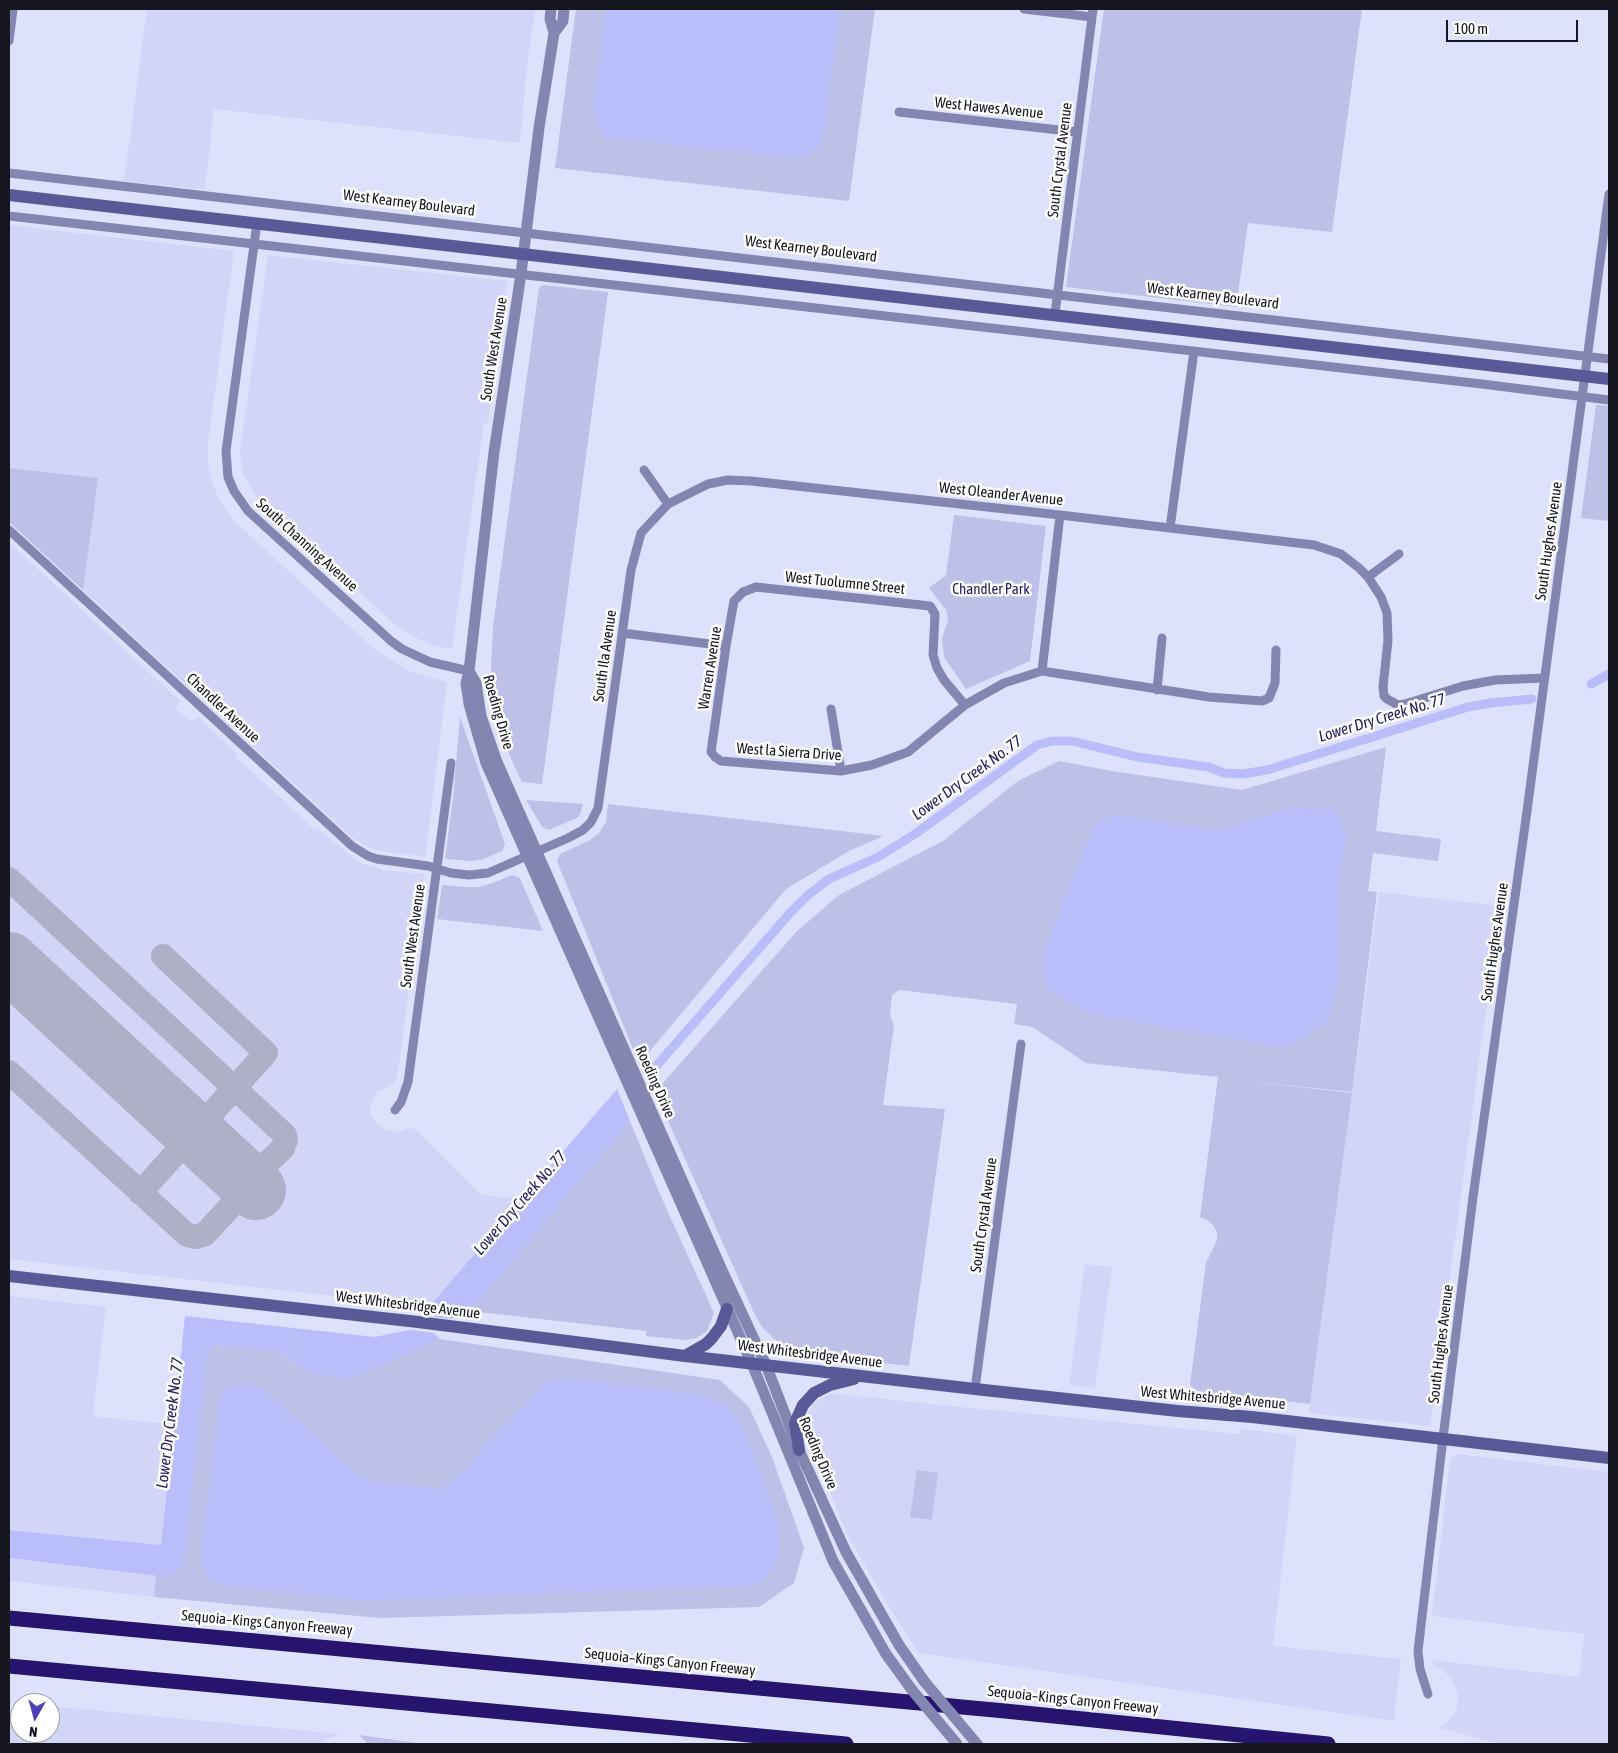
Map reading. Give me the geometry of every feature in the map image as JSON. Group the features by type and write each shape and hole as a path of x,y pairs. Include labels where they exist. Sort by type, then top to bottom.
{"highway":[{"name":"Sequoia–Kings Canyon Freeway","path":"9,1618 995,1710 1328,1744"},
{"path":"9,1666 846,1744"},
{"path":"9,1675 317,1694"}],"main road":[{"path":"9,195 1609,378"},
{"name":"West Whitesbridge Avenue","path":"9,1276 418,1322 752,1364 1443,1438 1609,1458"},
{"path":"685,1356 706,1344 712,1338 721,1326 727,1309"},
{"path":"799,1450 795,1423 802,1405 814,1393 830,1385 867,1377"}],"street":[{"path":"9,40 13,9"},
{"name":"South West Avenue","path":"470,671 494,452 554,33 550,19 551,9"},
{"name":"South West Avenue","path":"554,33 563,21 564,9"},
{"path":"1024,9 1092,13"},
{"name":"South Crystal Avenue","path":"1055,314 1092,13"},
{"name":"West Hawes Avenue","path":"899,112 1077,132"},
{"name":"West Kearney Boulevard","path":"9,173 1609,359"},
{"name":"South Hughes Avenue","path":"1428,1694 1420,1669 1418,1651 1443,1438 1473,1197 1583,397 1609,194"},
{"path":"9,216 1609,400"},
{"name":"South Channing Avenue","path":"258,223 226,451 228,477 234,491 248,511 391,641 402,649 430,662 470,671"},
{"path":"1170,528 1194,351"},
{"path":"644,470 668,504"},
{"name":"West Oleander Avenue","path":"668,504 708,484 728,480 743,480 1314,545 1341,554 1368,577 1381,597 1387,613 1388,640 1383,686 1384,696 1387,699 1398,705 1463,686 1495,680 1544,678"},
{"name":"South Ila Avenue","path":"592,822 598,808 631,570 641,533 668,504"},
{"path":"1042,671 1060,515"},
{"name":"Chandler Avenue","path":"9,530 352,846 363,853 377,858 428,866 451,873 478,875 488,873 568,838 583,830 592,822"},
{"path":"1368,577 1399,554"},
{"name":"West Tuolumne Street","path":"756,587 930,606 935,614 932,641 935,661 944,680 965,705"},
{"name":"Warren Avenue","path":"721,761 715,758 711,752 734,601 743,592 756,587"},
{"path":"622,633 726,646"},
{"path":"1157,690 1162,638"},
{"name":"West la Sierra Drive","path":"721,761 841,771 872,765 908,752 965,705 1004,683 1042,671 1157,690 1209,697 1262,701 1269,698 1275,683 1276,650"},
{"name":"Roeding Drive","path":"470,671 476,683 481,716 487,737 531,853 752,1364 833,1561 886,1654 912,1690 957,1744"},
{"path":"831,709 841,771"},
{"name":"South West Avenue","path":"395,1110 401,1102 408,1082 451,763"},
{"name":"Roeding Drive","path":"531,853 766,1365 799,1450 846,1552 899,1645 924,1681 977,1744"},
{"name":"South Crystal Avenue","path":"975,1389 1021,1044"}],"shaded area":[{"path":"147,9 535,9 520,143 214,109 205,190 124,181"},
{"path":"9,225 234,251 208,444 208,465 211,479 220,501 234,521 374,649 409,671 447,682 425,857 375,850 354,839 83,590 97,478 9,468"},
{"path":"268,255 507,281 488,423 484,423 452,649 424,642 405,632 392,622 258,498 245,478 241,467 240,450"},
{"path":"9,542 180,701 175,708 192,722 198,717 237,754 235,756 314,829 316,827 361,863 383,870 424,874 397,1079 393,1085 377,1092 370,1106 370,1114 377,1124 386,1130 398,1132 408,1128 415,1129 480,1194 522,1200 429,1307 9,1259"},
{"path":"1379,892 1500,906 1430,1426 1309,1413"},
{"path":"1085,1264 1112,1267 1095,1388 1069,1385"},
{"path":"9,1296 106,1307 93,1416 173,1425 161,1545 9,1530"},
{"path":"829,1394 1240,1434 1240,1429 1297,1436 1273,1646 1401,1659 1394,1721 918,1653 847,1534 808,1438 805,1423 810,1408"},
{"path":"1457,1454 1609,1472 1609,1744 1500,1744 1437,1727 1443,1726 1454,1714 1457,1707 1458,1694 1451,1677 1430,1660 1579,1677 1584,1634 1432,1616 1450,1459"},
{"path":"9,1558 156,1575 154,1597 9,1581"},
{"path":"60,1707 340,1734 326,1739 319,1744 9,1744 9,1709 10,1743 60,1743"}],"green space":[{"path":"576,9 875,9 849,201 555,168"},
{"path":"1104,9 1362,9 1332,232 1248,223 1236,307 1066,287"},
{"path":"543,285 608,292 542,784 522,782 511,759 499,722 491,667 493,627 524,398 539,288"},
{"path":"1596,405 1609,406 1609,521 1581,518"},
{"path":"9,468 98,478 83,590 9,522"},
{"name":"Chandler Park","path":"954,515 1046,526 1030,661 966,689 944,657 942,638 948,620 946,610 929,588 946,575"},
{"path":"460,717 505,844 502,851 484,859 472,861 445,859 453,798"},
{"path":"1386,747 1376,831 1441,839 1438,861 1373,853 1368,891 1377,892 1352,1092 1236,1080 1352,1093 1310,1404 1195,1391 1190,1384 1206,1263 1217,1240 1217,1232 1213,1225 1200,1217 1218,1077 1086,1063 1032,1027 1014,1024 1017,1004 899,990 892,995 890,1016 894,1025 883,1105 945,1109 909,1366 824,1356 794,1350 774,1339 762,1327 655,1092 797,931 839,895 943,841 1018,781 1059,761 1112,771 1242,790"},
{"path":"526,800 583,804 579,817 549,830 542,827"},
{"path":"608,804 884,836 849,851 786,889 639,1064 557,861 560,854 590,840 599,833 606,822"},
{"path":"512,875 520,878 543,931 437,919 442,885 479,887"},
{"path":"630,1121 662,1199 714,1313 707,1331 697,1338 685,1340 646,1336 646,1331 470,1311"},
{"path":"440,1339 720,1380 749,1407 772,1457 804,1548 794,1583 759,1607 380,1618 154,1597 156,1575 168,1576 208,1350 216,1344 281,1352 297,1364 359,1375"},
{"path":"917,1470 938,1473 932,1520 910,1517"},
{"path":"359,1735 423,1744 368,1744"}],"water":[{"path":"606,9 840,9 825,129 817,149 801,159 605,137 592,110"},
{"path":"1294,807 1333,809 1347,833 1339,880 1339,979 1328,1021 1287,1048 1090,1014 1047,990 1042,956 1094,825 1113,815 1218,831"},
{"path":"617,1089 630,1121 470,1311 451,1319 434,1317 429,1307"},
{"path":"185,1316 375,1337 409,1330 434,1333 440,1339 359,1375 342,1378 309,1372 281,1352 216,1344 208,1351 183,1565 168,1577 9,1558 9,1530 161,1545"},
{"path":"560,1377 698,1394 725,1404 743,1428 775,1511 780,1547 774,1570 756,1585 359,1601 213,1583 204,1571 201,1555 220,1400 225,1389 245,1383 264,1389 364,1480 440,1489 452,1482 543,1385"}],"waterway":[{"name":"Lower Dry Creek No. 77","path":"1591,684 1609,674"},
{"name":"Lower Dry Creek No. 77","path":"651,1072 790,913 808,895 829,879 878,857 915,834 1037,745 1052,741 1072,741 1137,757 1209,767 1224,773 1243,774 1267,770 1468,707 1532,699"}],"taxiway":[{"path":"9,879 285,1135 286,1140 283,1148 259,1171 247,1174 229,1165"},
{"path":"140,1193 266,1053 163,956"},
{"path":"9,1072 187,1235 196,1237 205,1234 240,1196 242,1191 241,1181 229,1165"}],"runway":[{"path":"9,962 256,1190"}]}
